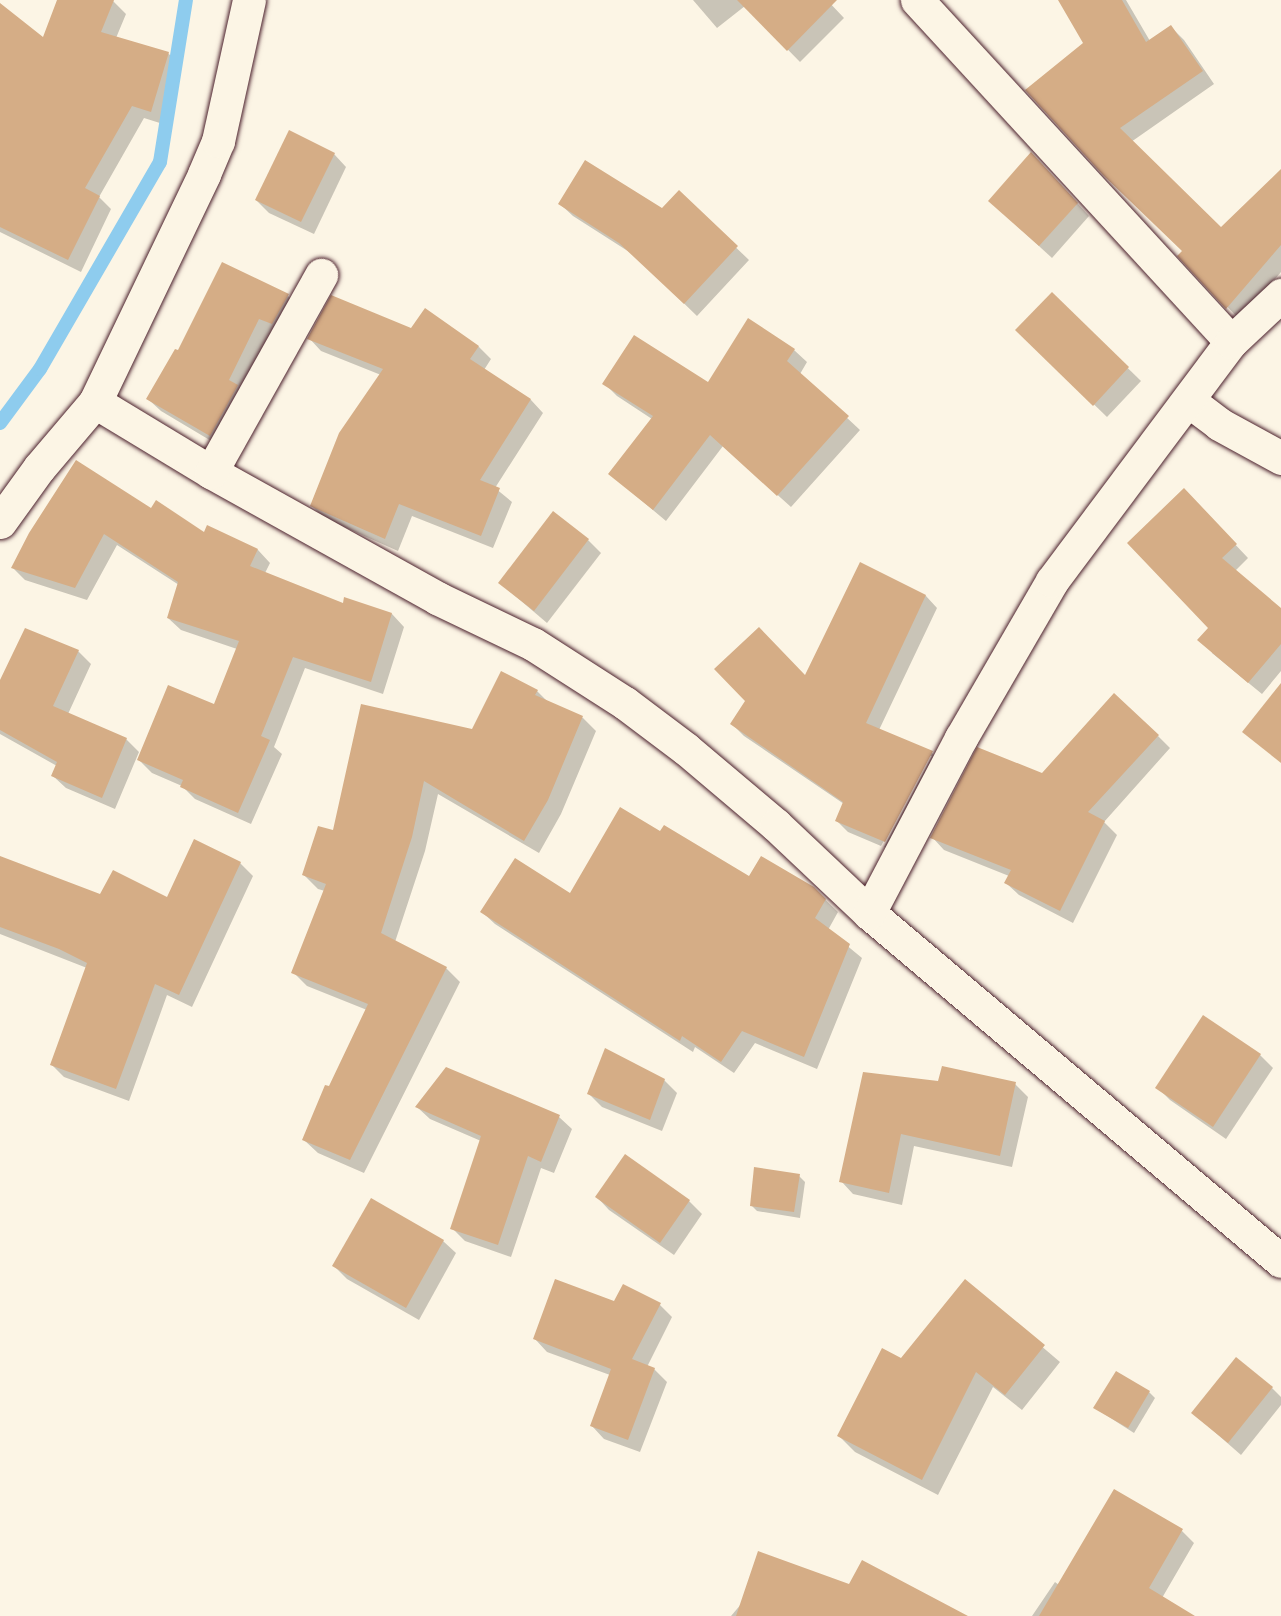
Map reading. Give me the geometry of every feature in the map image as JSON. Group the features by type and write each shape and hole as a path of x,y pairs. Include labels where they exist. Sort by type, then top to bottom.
{"street":[{"path":"0,522 39,468 94,402 218,141 249,0"},
{"path":"917,0 1231,342"},
{"path":"212,472 321,275"},
{"path":"869,913 961,738 1052,580 1189,401 1231,342 1281,295"},
{"path":"1189,401 1219,424 1281,458"},
{"path":"94,402 212,472 437,598 533,644 625,703 686,749 777,825 869,913 1281,1261"}],"building":[{"path":"57,0 114,0 101,32 169,52 151,112 132,106 85,188 100,196 68,260 0,227 0,3 43,37"},
{"path":"737,0 837,0 787,51"},
{"path":"1058,0 1122,0 1146,42 1171,25 1203,71 1120,128 1221,227 1281,169 1281,245 1226,309 1177,256 1182,251 1103,175 1025,90 1083,43"},
{"path":"289,130 335,153 301,222 255,200"},
{"path":"1031,152 1078,203 1039,246 988,201"},
{"path":"585,160 662,208 679,190 738,246 684,304 619,243 558,204"},
{"path":"222,262 289,294 272,324 259,319 229,380 238,385 210,436 146,399 175,349 178,350"},
{"path":"1052,292 1129,367 1093,406 1015,330"},
{"path":"331,295 411,328 425,308 479,346 470,359 531,399 480,480 500,488 481,536 399,504 385,539 310,506 339,433 383,369 307,339"},
{"path":"748,318 795,349 787,361 849,416 777,496 710,435 653,510 608,474 653,416 602,384 634,335 708,382"},
{"path":"76,460 151,508 156,500 204,532 207,525 258,549 250,566 343,603 344,597 392,613 371,682 293,657 261,736 270,740 238,813 180,787 183,780 137,760 168,685 214,704 239,641 167,618 178,582 104,534 75,588 11,568 29,533"},
{"path":"1184,488 1237,544 1222,558 1281,608 1281,644 1248,683 1197,640 1208,628 1127,543"},
{"path":"553,511 589,539 534,611 498,583"},
{"path":"860,562 926,595 866,723 933,751 885,842 835,821 843,802 730,724 745,701 714,669 759,627 805,675"},
{"path":"25,628 79,650 53,706 127,738 102,798 51,776 57,762 0,730 0,680"},
{"path":"501,671 538,690 535,695 583,716 548,800 524,841 424,781 412,837 381,933 447,967 350,1160 302,1140 325,1085 329,1086 368,1004 291,973 326,884 302,875 318,826 333,830 361,704 472,729"},
{"path":"1281,683 1281,763 1242,732"},
{"path":"1114,693 1159,735 1088,812 1105,821 1060,911 1004,883 1011,870 930,838 977,747 1042,773"},
{"path":"620,807 660,831 664,825 749,876 761,856 814,887 826,899 815,918 850,944 804,1057 742,1031 721,1062 682,1036 680,1041 480,912 515,858 570,893"},
{"path":"194,839 241,862 179,995 155,984 116,1089 50,1065 87,963 59,949 0,927 0,856 100,894 113,870 167,897"},
{"path":"1203,1015 1261,1054 1213,1127 1155,1088"},
{"path":"605,1048 665,1079 650,1120 587,1094"},
{"path":"942,1066 1016,1082 1000,1156 901,1134 889,1193 839,1182 863,1072 938,1081"},
{"path":"446,1067 560,1115 541,1162 528,1156 498,1245 450,1229 481,1136 415,1107"},
{"path":"625,1154 690,1200 660,1243 595,1197"},
{"path":"754,1167 800,1174 794,1212 750,1206"},
{"path":"371,1198 444,1240 406,1308 332,1266"},
{"path":"555,1279 614,1301 623,1284 661,1303 632,1359 655,1368 628,1440 590,1426 611,1369 533,1339"},
{"path":"965,1279 1045,1345 1005,1395 976,1372 922,1480 837,1436 882,1348 901,1358"},
{"path":"1236,1357 1273,1387 1228,1443 1191,1413"},
{"path":"1116,1371 1150,1391 1128,1428 1093,1408"},
{"path":"1114,1489 1183,1529 1149,1588 1195,1616 1039,1616"},
{"path":"758,1551 849,1584 862,1560 968,1616 736,1616"}],"waterway":[{"path":"0,423 40,369 160,162 186,0"}]}
